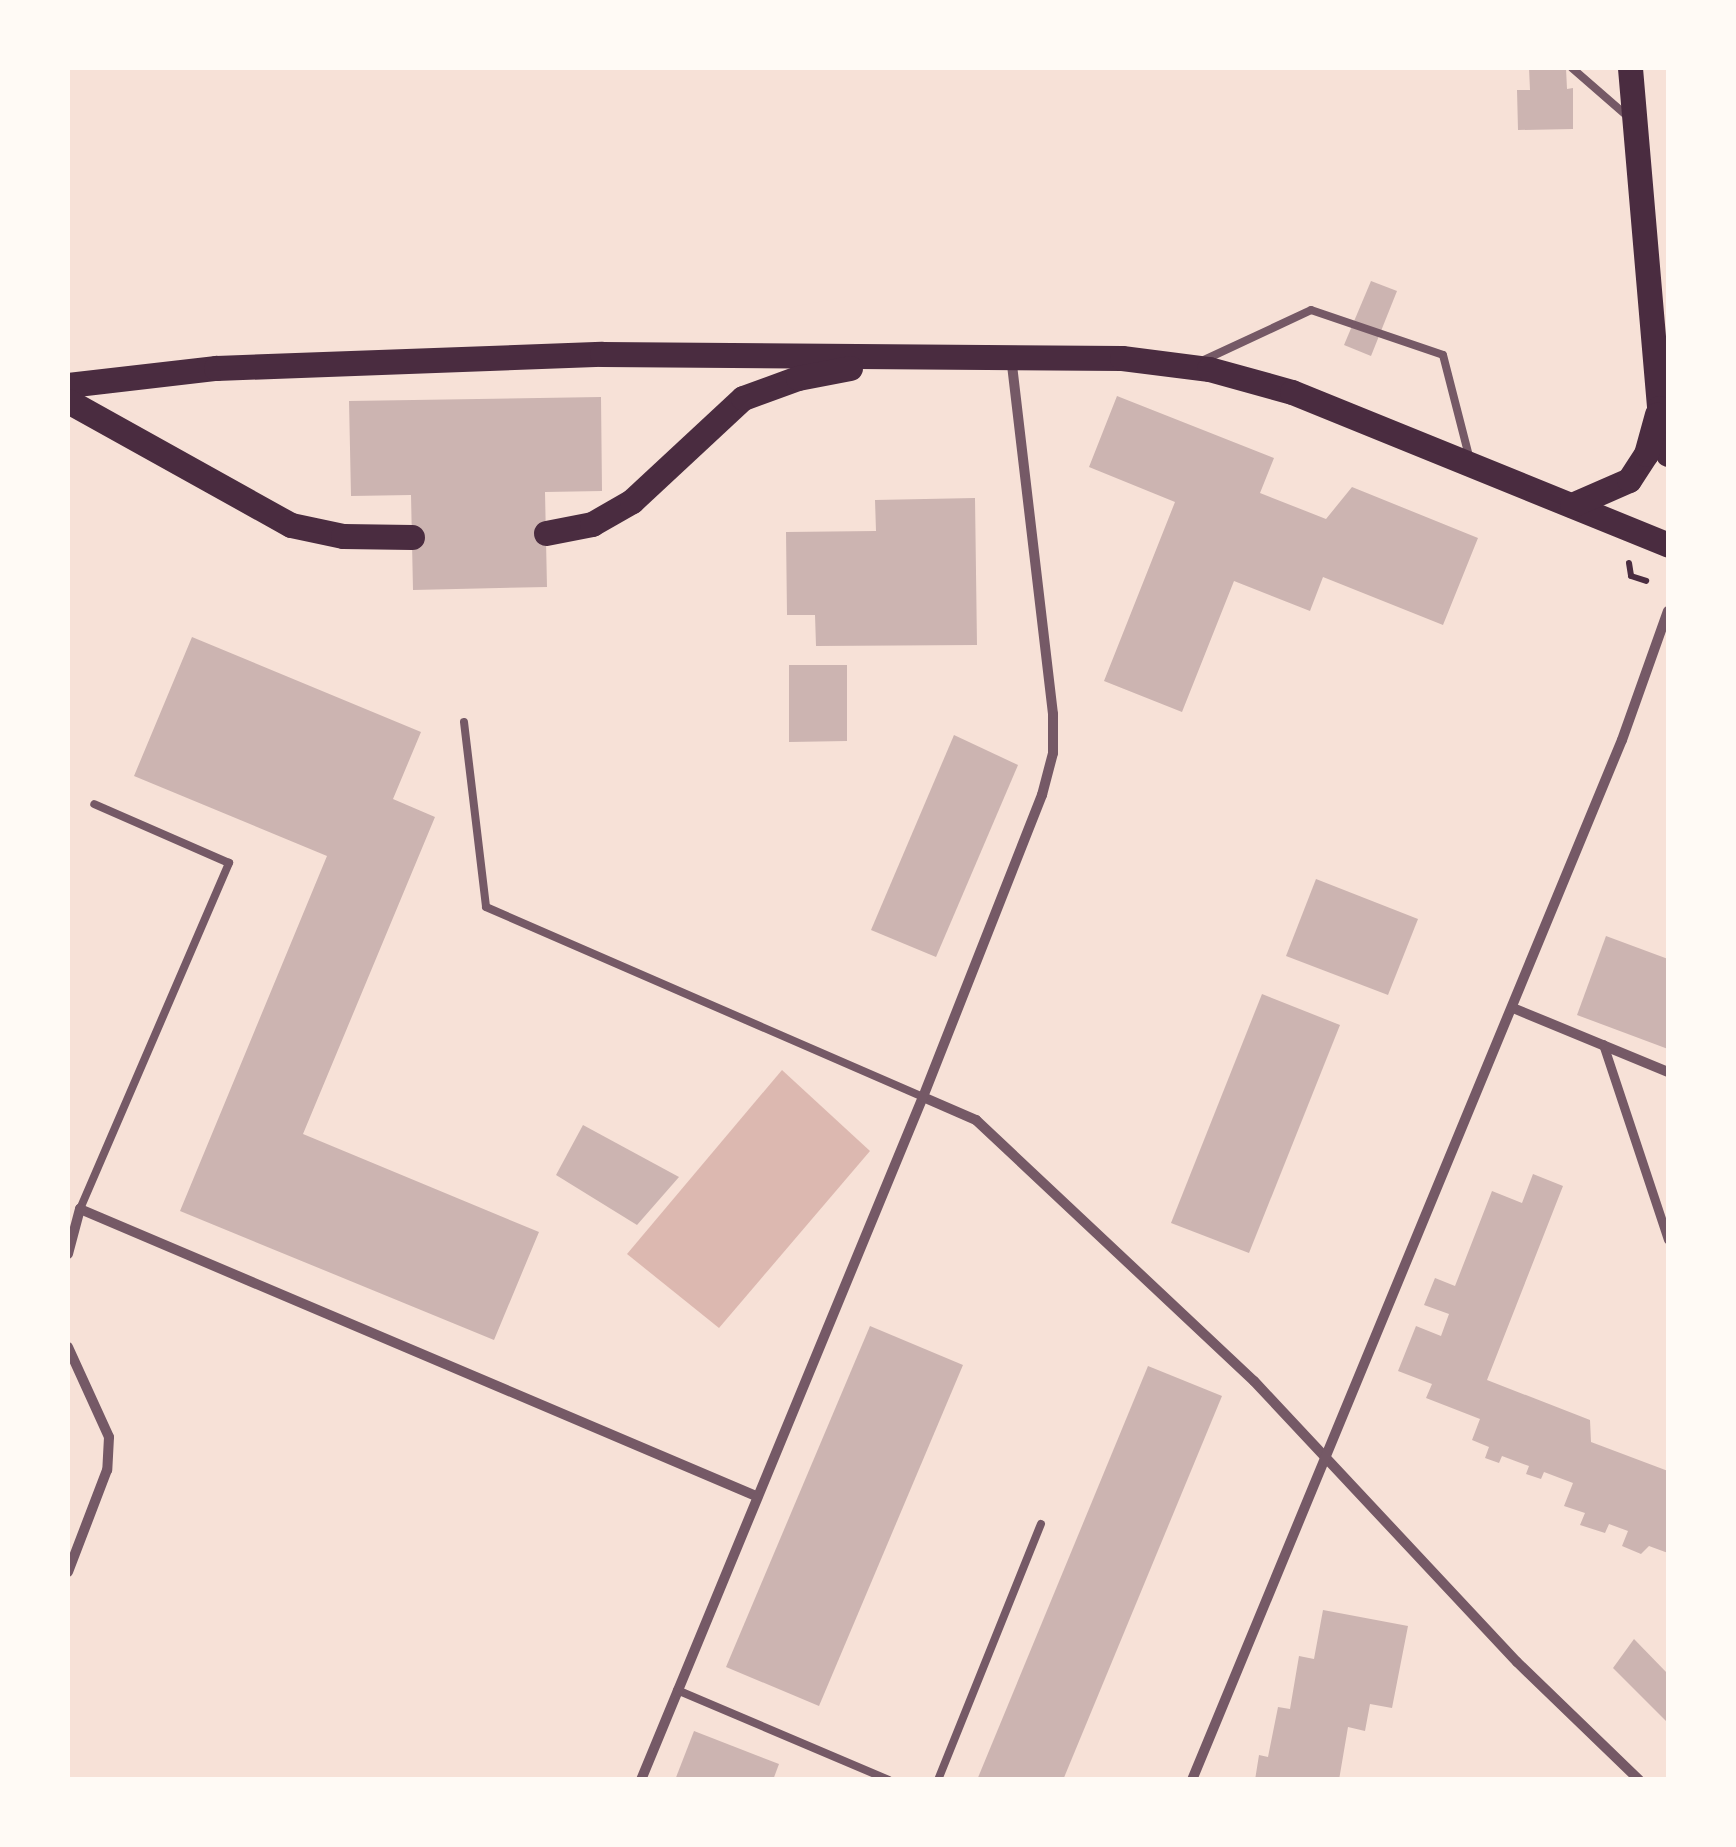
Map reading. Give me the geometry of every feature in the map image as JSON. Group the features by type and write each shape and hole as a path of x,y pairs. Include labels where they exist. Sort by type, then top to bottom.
{"main road":[{"path":"1630,68 1659,408 1668,454"},
{"path":"68,385 216,368 367,360 602,354 1122,358 1190,366 1292,392 1668,545"},
{"path":"546,534 592,524 632,501 743,398 798,378 904,358"},
{"path":"68,400 291,525 343,536 412,537"},
{"path":"1572,506 1629,480 1646,454 1659,408"}],"street":[{"path":"640,1780 923,1097 1042,795 1052,753 1053,714 1011,356"},
{"path":"1192,1780 1513,1008 1622,740 1668,611"},
{"path":"1513,1008 1668,1072"},
{"path":"1602,1044 1668,1239"},
{"path":"923,1097 976,1120 1254,1382 1517,1662 1639,1780"},
{"path":"68,1254 80,1208 756,1496"},
{"path":"68,1347 109,1437 107,1470 68,1572"}],"lane":[{"path":"1572,68 1633,120"},
{"path":"1190,366 1311,310 1443,355 1472,464"},
{"path":"464,722 486,906 923,1097"},
{"path":"80,1208 229,863 94,804"},
{"path":"938,1780 1040,1524"},
{"path":"677,1690 889,1780"}],"shaded area":[{"path":"782,1070 870,1151 719,1328 627,1254"}],"building":[{"path":"1529,68 1566,68 1567,89 1573,88 1573,129 1518,130 1517,90 1530,90"},
{"path":"1371,281 1397,291 1371,356 1344,345"},
{"path":"1117,396 1274,458 1260,493 1326,519 1352,487 1478,538 1443,625 1323,577 1310,611 1234,581 1182,712 1104,681 1175,502 1089,467"},
{"path":"601,397 602,491 545,492 547,587 413,590 411,495 351,496 349,401"},
{"path":"975,498 977,645 816,646 815,615 787,615 786,532 876,531 875,500"},
{"path":"192,637 421,732 393,799 435,817 303,1134 539,1232 494,1340 180,1211 327,856 134,776"},
{"path":"789,665 847,665 847,741 789,742"},
{"path":"954,735 1018,765 936,957 871,930"},
{"path":"1316,879 1418,919 1388,995 1286,956"},
{"path":"1606,936 1668,959 1668,1049 1577,1015"},
{"path":"1262,994 1340,1025 1249,1253 1171,1223"},
{"path":"583,1125 679,1177 637,1225 556,1175"},
{"path":"1533,1174 1563,1186 1487,1380 1590,1420 1591,1442 1668,1471 1668,1553 1649,1546 1641,1554 1622,1546 1628,1531 1609,1524 1605,1533 1580,1525 1585,1513 1564,1506 1573,1483 1544,1472 1541,1479 1526,1474 1529,1466 1502,1456 1499,1463 1485,1458 1489,1447 1472,1440 1480,1419 1426,1398 1432,1384 1398,1371 1416,1326 1441,1336 1449,1314 1424,1305 1435,1278 1455,1286 1492,1191 1522,1203"},
{"path":"870,1326 963,1365 819,1706 726,1667"},
{"path":"1148,1366 1222,1396 1063,1780 977,1780"},
{"path":"1323,1610 1408,1626 1392,1708 1370,1704 1365,1731 1348,1727 1339,1780 1255,1780 1259,1755 1268,1757 1278,1707 1290,1709 1299,1656 1314,1659"},
{"path":"1634,1639 1668,1674 1668,1723 1613,1668"},
{"path":"694,1731 779,1764 773,1780 675,1780"}]}
